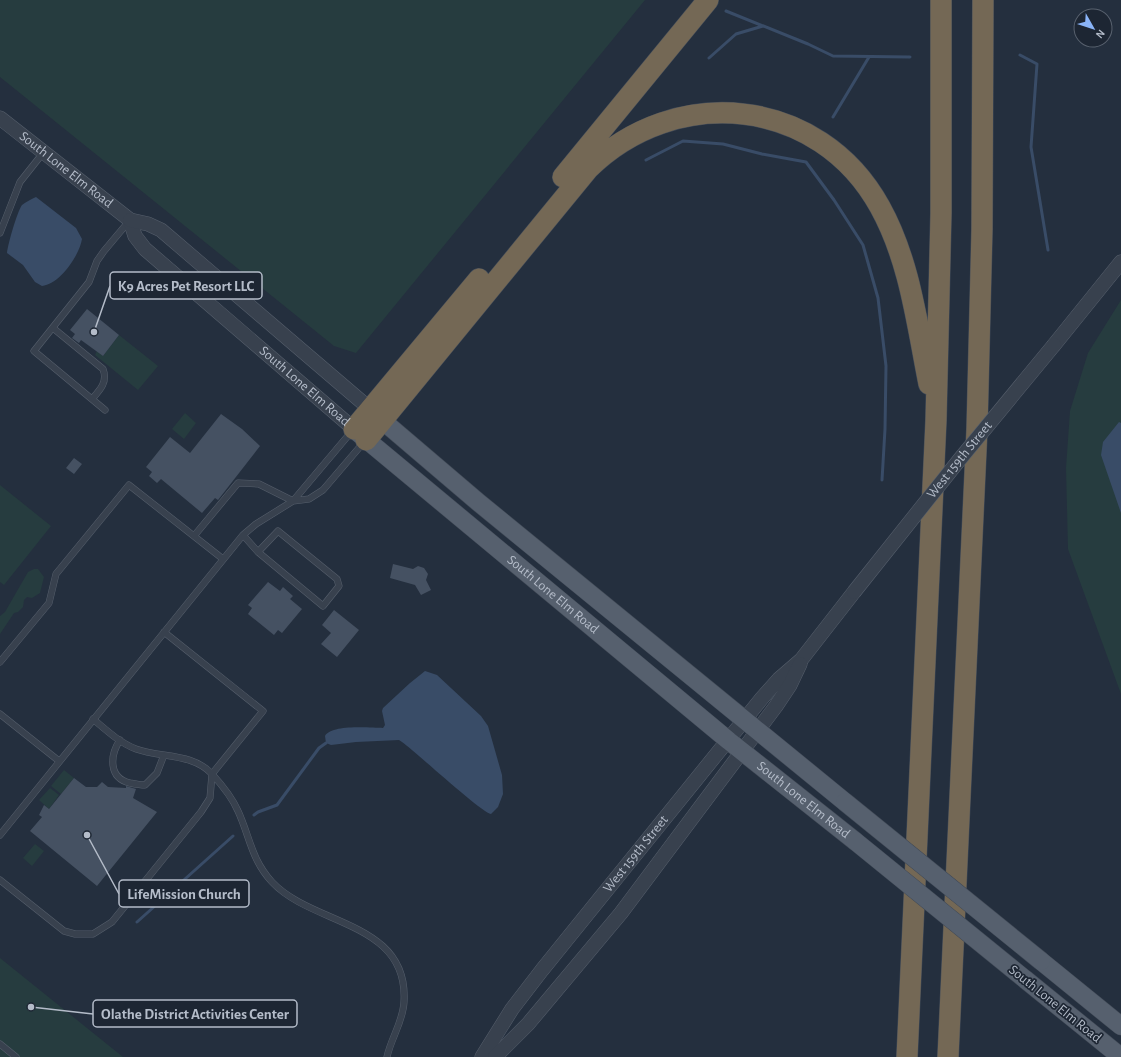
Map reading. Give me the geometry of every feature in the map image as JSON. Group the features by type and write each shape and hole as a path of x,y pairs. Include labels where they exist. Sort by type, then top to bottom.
{"highway":[{"path":"377,415 708,0"},
{"path":"907,1057 936,420 941,213 941,0"},
{"path":"948,1057 977,428 982,221 983,0"},
{"path":"360,435 575,183 602,155 634,134 669,120 686,115 729,112 766,118 802,132 833,151 860,178 871,192 889,226 905,270 936,420"}],"main road":[{"name":"South Lone Elm Road","path":"377,415 478,502 1121,1026"},
{"name":"South Lone Elm Road","path":"360,435 736,746 1121,1057"}],"street":[{"name":"South Lone Elm Road","path":"0,118 130,220 148,224 161,230 377,415"},
{"name":"South Lone Elm Road","path":"130,220 135,236 145,249 360,435"},
{"name":"West 159th Street","path":"495,1057 528,1024 621,913 751,726 779,679 801,660 960,459 1121,262"},
{"name":"West 159th Street","path":"482,1057 512,1009 542,970 736,746"}],"lane":[{"path":"0,233 20,182 43,152"},
{"path":"105,410 34,351 90,282 97,262 104,251 130,220"},
{"path":"53,328 103,369 105,373 103,385 92,399"},
{"path":"194,536 238,483 259,484 293,502 308,499 323,490 360,435"},
{"path":"0,835 243,535 256,524 293,502 360,435"},
{"path":"0,662 49,603 56,574 129,485 223,559"},
{"path":"243,535 258,552 323,606 339,586 337,579 278,531 258,552"},
{"path":"0,880 64,931 84,935 93,934 112,922 201,812 210,798 212,774 263,711 164,632"},
{"path":"0,714 59,761"},
{"path":"93,719 120,740 137,749 180,757 198,763 212,774 229,796 238,811 253,856 261,868 281,891 305,906 365,932 377,940 394,958 401,973 404,986 404,1002 402,1017 387,1057"},
{"path":"120,740 112,755 112,762 116,775 123,781 145,785 157,773 164,755"},
{"path":"0,1044 16,1057"}],"green space":[{"path":"0,0 645,0 356,353 334,346 0,77"},
{"path":"1121,300 1121,694 1068,549 1066,468 1070,411 1088,353"},
{"path":"119,335 158,366 138,390 95,355 97,351 103,356"},
{"path":"185,413 196,423 184,439 172,429"},
{"path":"0,485 51,526 4,585 0,582"},
{"path":"38,569 44,577 40,593 32,598 27,597 24,600 23,607 18,612 14,613 0,634 0,616 5,612 28,572"},
{"path":"64,770 74,778 61,794 51,786"},
{"path":"50,788 59,795 49,809 39,800"},
{"path":"35,844 44,851 32,866 23,858"},
{"path":"0,958 123,1057 0,1057"}],"water":[{"path":"36,197 76,228 82,239 77,253 68,268 55,280 42,286 35,282 23,265 7,253 13,228 22,205"},
{"path":"1119,422 1121,423 1121,513 1101,455 1103,442"},
{"path":"425,671 437,675 481,716 488,726 502,775 503,794 498,807 491,814 475,804 399,740 331,745 326,743 325,736 329,732 335,730 343,728 383,728 385,725 382,711 383,708"}],"building":[{"path":"87,309 119,335 103,356 81,340 79,343 72,338 75,334 70,330"},
{"path":"221,414 242,429 260,446 218,500 215,498 202,513 161,479 157,483 149,476 152,472 146,467 170,437 190,453"},
{"path":"74,458 82,464 74,474 66,468"},
{"path":"393,564 413,569 418,566 424,568 428,574 426,580 431,590 421,595 415,585 390,578"},
{"path":"268,582 280,591 283,587 293,596 290,599 302,609 282,633 278,630 274,635 248,614 252,608 248,605"},
{"path":"334,610 359,630 337,657 321,644 331,633 322,625"},
{"path":"74,778 86,787 97,787 102,782 108,787 126,788 126,786 136,789 133,798 157,812 97,886 30,831 42,817 39,815 44,805 49,809"}],"waterway":[{"path":"726,11 808,44 833,56 910,57"},
{"path":"709,58 736,34 763,26"},
{"path":"1020,55 1037,64 1031,147 1048,250"},
{"path":"833,117 869,57"},
{"path":"646,160 683,141 723,144 762,154 806,162 834,200 863,245 878,298 886,366 885,429 882,480"},
{"path":"254,815 277,805 319,748 326,743"},
{"path":"137,922 233,836"}],"place":[{"name":"K9 Acres Pet Resort LLC","path":"94,332"},
{"name":"LifeMission Church","path":"87,835"},
{"name":"Olathe District Activities Center","path":"31,1007"}]}
